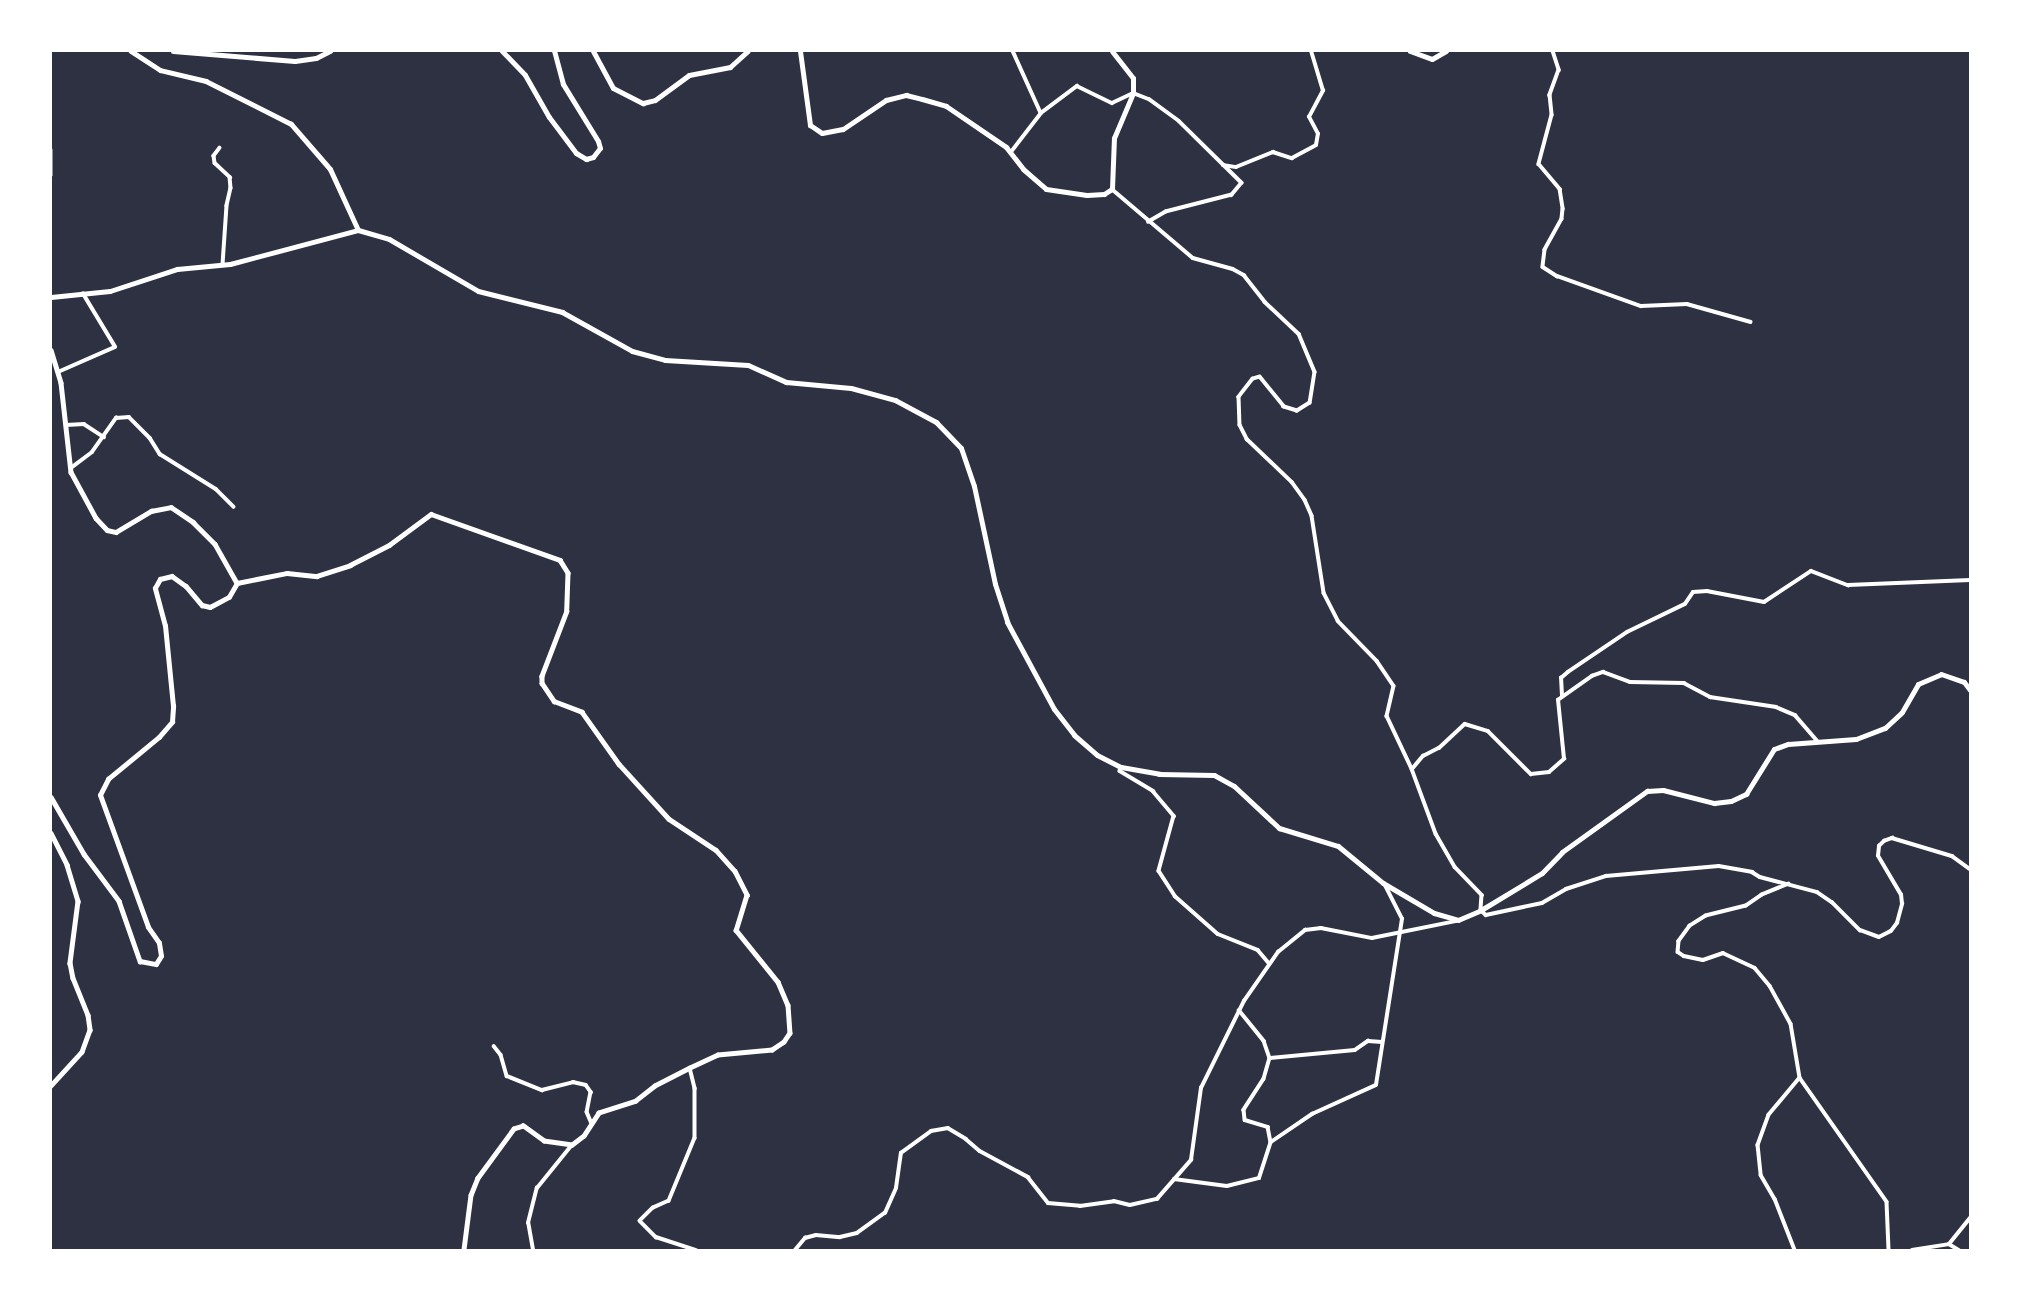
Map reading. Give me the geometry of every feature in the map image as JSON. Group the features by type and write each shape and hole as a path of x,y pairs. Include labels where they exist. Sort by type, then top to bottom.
{"main road":[{"path":"131,51 160,70 206,81 291,124 330,169 359,230"},
{"path":"173,51 295,61 316,58 330,51"},
{"path":"502,51 525,75 549,117 576,153 586,159 593,157 600,148 598,141 563,84 554,51"},
{"path":"593,51 613,88 643,103 655,100 689,75 730,66 748,51"},
{"path":"800,51 810,125 822,133 843,129 886,100 906,95 946,106 1010,153 1037,183 1055,193 1096,195 1112,189 1114,138 1133,93 1133,78 1112,51"},
{"path":"1410,51 1432,59 1446,51"},
{"path":"51,298 110,292 177,269 223,265 359,230 389,239 478,291 562,312 632,351 677,361 748,365 786,382 850,388 895,400 936,422 961,448 974,486 995,584 1023,657 1054,709 1074,735 1097,755 1121,768 1159,774 1214,775 1234,786 1279,828 1338,846 1383,883 1434,913 1458,920 1542,873 1562,852 1647,791 1663,790 1714,803 1731,801 1746,794 1774,749 1788,744 1856,739 1885,729 1902,712 1918,684 1941,674 1964,682 1970,690"}],"street":[{"path":"1013,51 1041,113"},
{"path":"1221,164 1236,167 1273,152 1292,158 1316,145 1318,134 1309,117 1323,91 1311,51"},
{"path":"1553,51 1559,70 1550,95 1552,115 1539,164 1560,189 1563,209 1562,219 1545,250 1543,267 1557,276 1641,306 1687,304 1751,323"},
{"path":"1010,153 1041,113 1077,86 1111,103 1133,93 1149,99 1179,121 1242,183 1232,195 1166,212 1149,222"},
{"path":"220,148 214,156 215,163 230,177 232,188 227,206 223,265"},
{"path":"51,150 51,175"},
{"path":"1112,189 1193,258 1233,268 1244,275 1265,302 1294,327 1303,341 1315,372 1310,402 1297,411 1291,410 1284,407 1264,379 1253,379 1239,397 1240,425 1247,439 1292,482 1305,500 1312,516 1324,593 1338,621 1377,661 1394,686 1387,716 1412,769 1436,834 1455,867 1482,895 1480,910 1486,915 1499,915 1542,903 1566,889 1606,876 1718,866 1816,892 1832,902 1860,930 1879,937 1891,931 1897,923 1902,904 1901,895 1878,856 1879,846 1884,841 1892,838 1952,856 1970,869"},
{"path":"58,372 115,347 83,294"},
{"path":"51,350 58,372 71,468 79,490 107,530 116,532 151,510 172,508 193,522 215,544 237,583"},
{"path":"71,468 86,459 116,418 129,417 160,454 216,489 234,507"},
{"path":"66,425 85,424 104,437"},
{"path":"51,797 84,854 119,901 140,961 156,964 161,957 159,943 148,927 100,795 108,779 159,737 172,722 173,706 165,626 155,588 160,579 172,576 186,586 202,605 210,607 229,597 237,583 287,573 317,576 350,565 389,545 431,514 560,560 568,573 567,611 542,676 542,683 554,701 582,712 619,764 669,819 716,850 736,871 747,895 736,930 778,982 788,1005 790,1033 784,1042 772,1050 718,1055 655,1086 636,1101 599,1113 584,1136 572,1145 537,1188 527,1223 533,1250"},
{"path":"1562,696 1561,678 1568,672 1627,632 1685,604 1693,592 1706,591 1764,602 1811,571 1847,584 1970,580"},
{"path":"1412,769 1423,756 1439,748 1465,724 1488,731 1531,774 1549,772 1564,759 1556,707 1562,696 1603,672 1630,682 1684,683 1710,697 1787,711 1818,741"},
{"path":"1121,768 1120,772 1153,791 1174,817 1159,872 1175,896 1218,934 1258,950 1269,963"},
{"path":"51,833 67,864 78,901 70,963 88,1015 90,1030 82,1052 51,1086"},
{"path":"1271,1142 1312,1114 1376,1084 1392,972 1402,931 1402,919 1383,883"},
{"path":"1791,884 1762,895 1746,906 1706,916 1690,926 1679,941 1678,952 1684,957 1703,960 1723,953 1755,968 1770,986 1791,1024 1800,1078 1887,1202 1889,1250"},
{"path":"795,1250 804,1238 816,1235 840,1237 857,1233 885,1213 896,1188 901,1153 931,1131 948,1128 981,1151 1028,1177 1048,1203 1080,1206 1114,1200 1130,1205 1157,1199 1191,1160 1201,1088 1239,1010 1269,963 1305,930 1321,928 1372,938 1402,931 1429,929 1458,920"},
{"path":"1174,1179 1227,1186 1259,1178 1271,1142 1268,1127 1245,1120 1244,1110 1264,1079 1270,1058 1264,1041 1239,1010"},
{"path":"1270,1058 1355,1050 1368,1041 1382,1042"},
{"path":"494,1046 501,1055 507,1076 542,1090 573,1082 586,1085 591,1092 587,1112 592,1124"},
{"path":"690,1068 695,1088 695,1138 669,1201 653,1208 640,1221 650,1233 696,1250"},
{"path":"1795,1250 1775,1199 1761,1175 1758,1145 1769,1115 1800,1078"},
{"path":"464,1250 471,1195 478,1178 514,1129 523,1126 544,1141 572,1145"},
{"path":"1948,1244 1970,1218"},
{"path":"1912,1250 1948,1244 1959,1250"}]}
